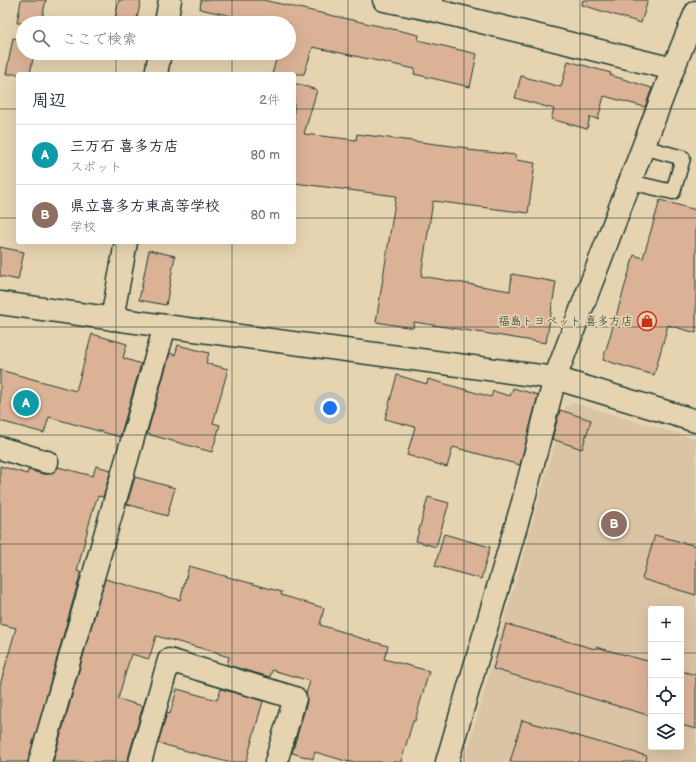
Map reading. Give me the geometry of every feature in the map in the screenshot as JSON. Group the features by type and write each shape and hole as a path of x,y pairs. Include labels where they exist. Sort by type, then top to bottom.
{"street":[{"path":"167,16 170,0"},
{"path":"384,0 430,4 673,70"},
{"path":"447,762 523,502 555,378 643,146 696,12"},
{"path":"156,72 159,60"},
{"path":"112,319 126,244"},
{"path":"0,303 555,378 696,421"},
{"path":"40,762 164,326"},
{"path":"0,448 47,462"},
{"path":"140,762 169,660 295,698 276,762"}],"lane":[{"path":"630,182 674,192 683,158 643,146"}],"shaded area":[{"path":"574,403 696,439 696,762 464,762 565,407"}],"building":[{"path":"21,0 46,0 43,16 18,16"},
{"path":"119,0 141,0 138,16 116,16"},
{"path":"201,0 263,0 419,35 418,40 477,54 470,87 414,74 415,69 313,47 304,74 296,74 296,72 273,72 276,60 296,60 296,16 232,16 200,9"},
{"path":"583,0 648,0 641,23 582,5"},
{"path":"13,38 16,39 16,60 33,60 30,72 6,74"},
{"path":"568,61 611,73 610,75 652,88 645,107 604,96 598,119 590,117 587,129 551,119 554,109 515,98 521,76 561,87"},
{"path":"296,84 317,90 304,134 356,140 357,134 468,148 468,150 516,155 516,160 535,163 528,213 433,201 421,276 510,291 512,274 556,282 546,343 414,322 413,328 376,322 396,196 296,183"},
{"path":"660,200 696,210 696,333 668,325 654,375 603,360 634,255 643,258"},
{"path":"0,247 24,252 18,280 0,276"},
{"path":"149,250 175,256 166,305 139,300"},
{"path":"92,334 127,344 123,358 141,364 120,437 49,417 44,433 0,421 0,370 76,391"},
{"path":"178,345 209,353 206,363 228,369 213,423 220,425 212,452 147,434 170,353 175,355"},
{"path":"397,375 427,384 428,379 491,397 493,391 510,396 513,388 538,395 520,465 453,447 447,467 407,455 415,427 385,419"},
{"path":"560,410 591,420 582,449 552,439"},
{"path":"0,466 27,474 28,470 43,474 50,474 58,467 93,476 96,466 111,470 103,497 98,496 93,509 77,571 81,572 28,762 0,762 0,685 16,628 0,624"},
{"path":"135,477 175,488 167,516 127,504"},
{"path":"428,497 449,503 436,547 416,541"},
{"path":"444,534 490,547 481,579 435,566"},
{"path":"655,535 696,546 696,595 642,579"},
{"path":"189,566 282,592 281,595 324,608 320,625 388,646 384,659 429,671 415,721 413,721 401,762 349,762 315,752 313,759 292,753 307,702 306,694 310,681 272,670 270,677 227,665 229,657 156,636 149,659 131,654 118,699 143,706 127,762 53,762 105,579 180,600"},
{"path":"506,624 595,649 596,647 648,661 648,715 493,669"},
{"path":"684,672 696,675 696,729 684,726"},
{"path":"177,689 217,700 221,689 263,701 246,762 227,762 158,743 167,713 170,714"},
{"path":"522,720 647,756 646,762 510,762"}],"place":[{"name":"福島トヨペット 喜多方店","path":"647,321"},
{"name":"三万石 喜多方店","path":"26,403"},
{"name":"県立喜多方東高等学校","path":"614,524"}]}
